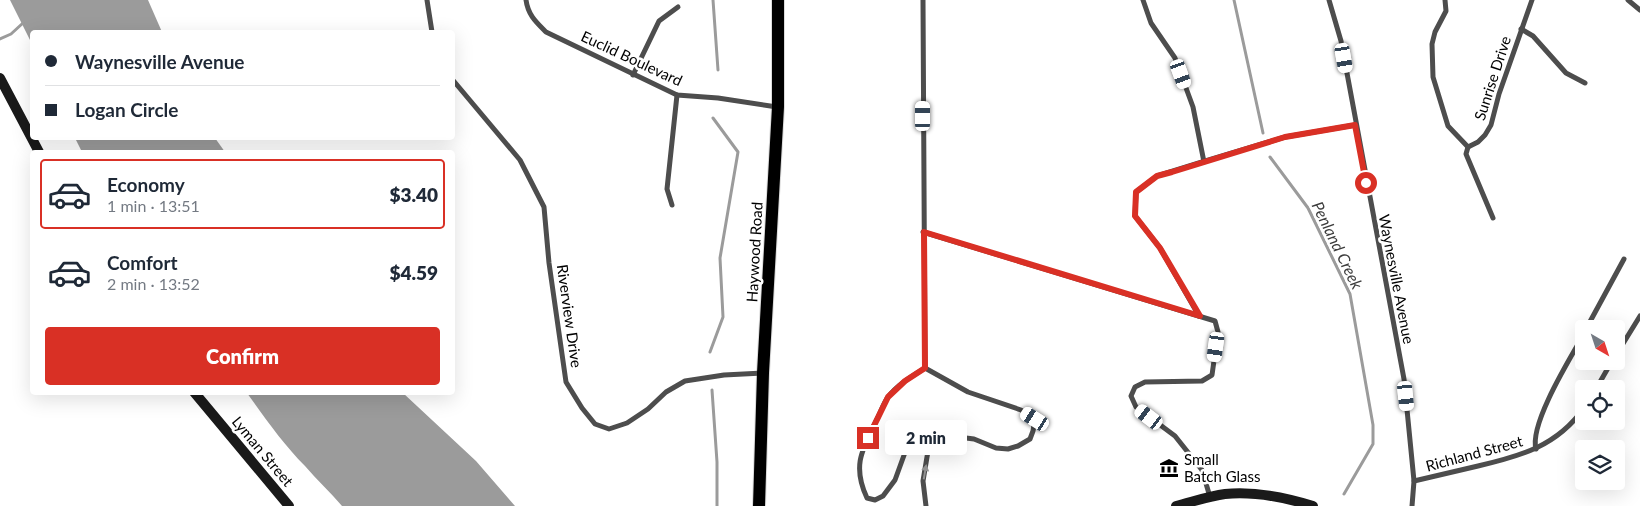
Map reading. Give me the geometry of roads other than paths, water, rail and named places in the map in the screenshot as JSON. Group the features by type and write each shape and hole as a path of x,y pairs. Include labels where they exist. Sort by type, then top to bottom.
{"main road":[{"name":"Haywood Road","path":"758,506 778,107 778,0"},
{"path":"0,78 30,135"},
{"name":"Lyman Street","path":"196,395 289,506"},
{"path":"1176,506 1210,497 1242,494 1287,498 1313,506"}],"street":[{"path":"427,0 432,30"},
{"name":"Euclid Boulevard","path":"526,0 532,19 546,32 677,96 718,98 778,107"},
{"path":"923,0 925,368"},
{"path":"1143,0 1151,23 1175,58 1194,108 1204,162"},
{"name":"Waynesville Avenue","path":"1329,0 1341,41 1355,125 1404,379 1414,481 1412,506"},
{"name":"Sunrise Drive","path":"1445,0 1446,11 1435,32 1432,44 1433,78 1448,126 1468,147 1478,142 1492,125 1499,94 1532,0"},
{"path":"1628,0 1640,10"},
{"path":"633,75 659,21 678,7"},
{"path":"1521,29 1533,36 1566,73 1585,83"},
{"name":"Riverview Drive","path":"455,83 520,160 544,207 549,262 566,382 582,408 595,424 609,429 627,423 666,392 685,382 724,375 764,373"},
{"path":"672,204 667,189 677,96"},
{"path":"1200,316 1160,248 1135,216 1136,192 1157,176 1285,137 1355,125"},
{"path":"1468,147 1466,154 1494,218"},
{"path":"924,232 1215,321 1218,332 1212,375 1202,381 1145,382 1135,387 1132,396 1136,407 1175,436 1202,470 1210,497"},
{"path":"1591,320 1624,260"},
{"path":"1625,340 1640,316"},
{"path":"1536,449 1534,442 1537,429 1557,383 1575,350"},
{"path":"925,368 968,392 1021,410 1035,419 1030,439 1008,449 996,448 974,439 942,434 930,439 922,436 911,441 906,446 895,480 883,496 875,500 867,498 862,489 859,473 861,452 888,397 905,381 925,368"},
{"name":"Richland Street","path":"1414,481 1514,457 1536,449 1558,436 1575,421"},
{"path":"926,506 923,481 930,439"}],"waterway":[{"path":"713,0 718,70"},
{"name":"Penland Creek","path":"1234,0 1263,133"},
{"path":"0,39 11,34 23,23"},
{"path":"710,352 723,317 720,258 738,152 713,118"},
{"name":"Penland Creek","path":"1270,157 1308,208 1350,294 1373,425 1373,444 1344,494"},
{"path":"712,390 717,462 717,506"}],"place":[{"name":"Small Batch Glass","path":"1169,468"}]}
